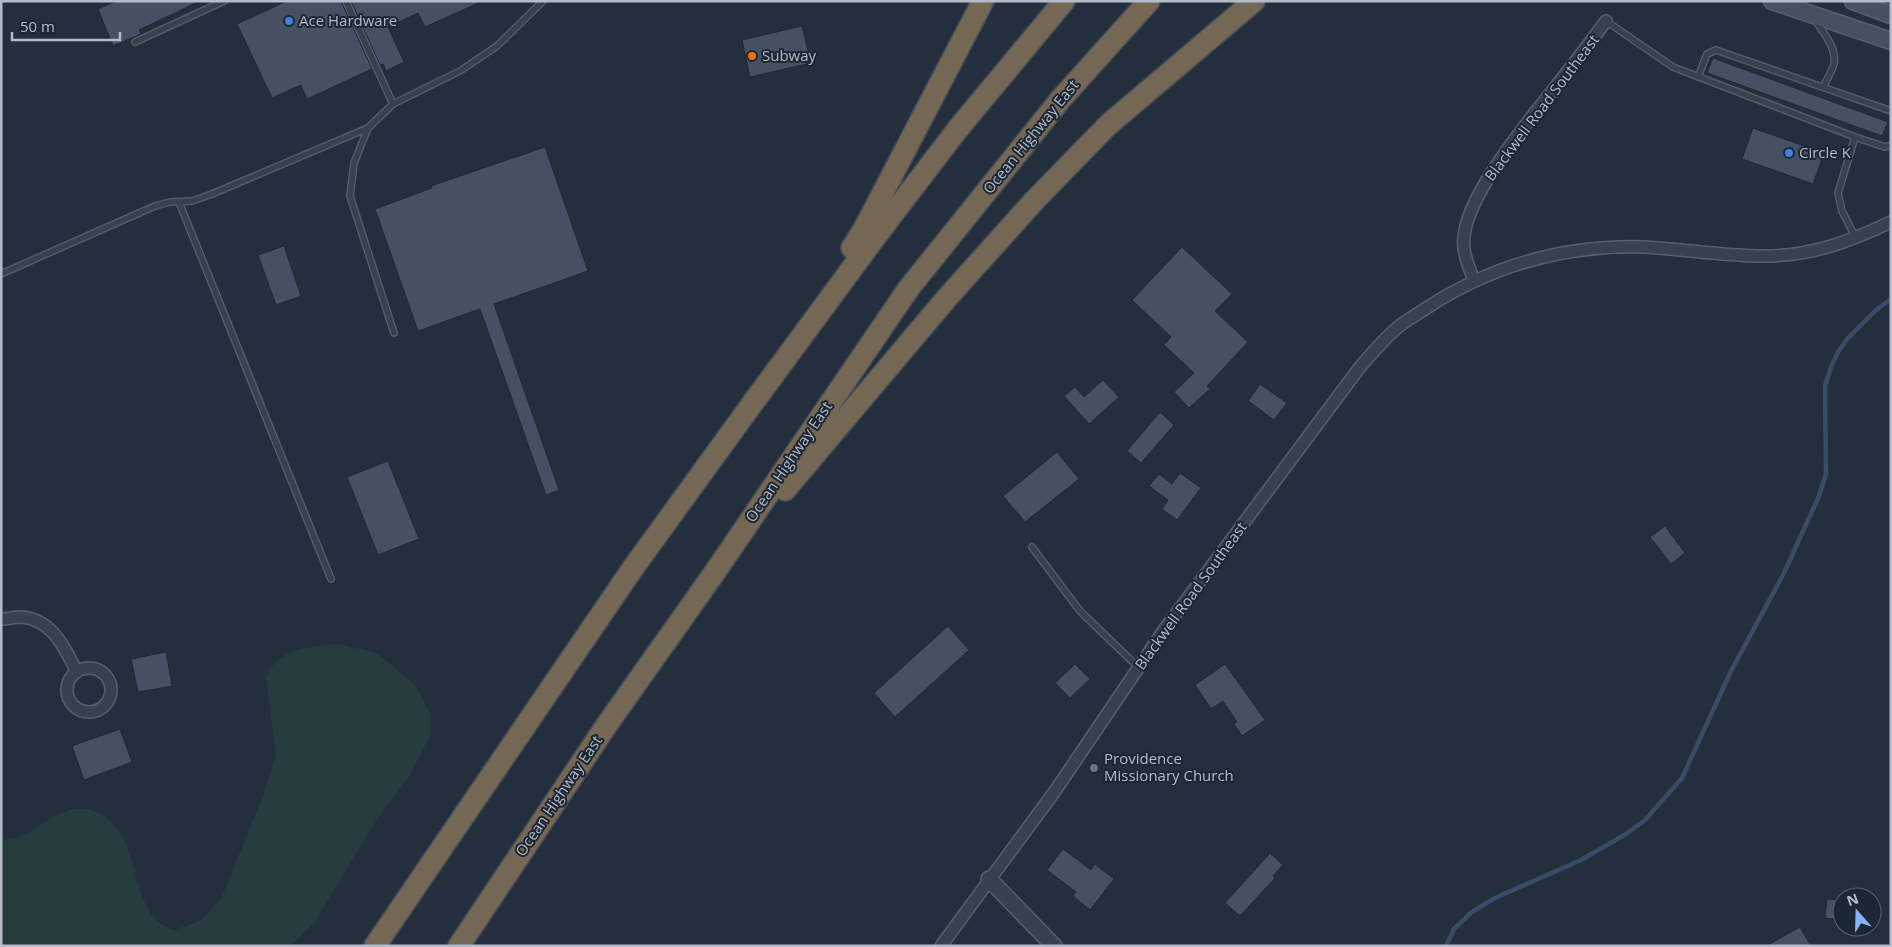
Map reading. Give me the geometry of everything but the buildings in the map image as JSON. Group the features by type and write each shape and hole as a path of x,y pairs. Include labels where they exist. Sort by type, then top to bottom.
{"highway":[{"path":"752,404 864,229 983,1"},
{"path":"375,946 633,568 752,404 957,130 1064,1"},
{"name":"Ocean Highway East","path":"459,946 606,726 715,572 909,288 1060,100 1149,1"},
{"path":"715,572 946,299 1034,201 1108,125 1254,1"}],"main road":[{"path":"1772,1 1891,41"},
{"path":"1856,2 1891,15"}],"street":[{"name":"Blackwell Road Southeast","path":"1474,281 1463,251 1464,234 1470,213 1488,179 1519,134 1606,21"},
{"name":"Blackwell Road Southeast","path":"942,946 1055,791 1164,630 1360,367 1397,328 1449,294 1474,281 1526,261 1562,252 1598,248 1642,247 1764,256 1823,249 1856,238 1891,222"},
{"path":"1,619 21,617 43,622 62,643 77,672"},
{"path":"989,879 1054,946"}],"lane":[{"path":"346,1 393,104"},
{"path":"1,274 155,206 192,201 212,194 368,128 393,104 460,71 497,46 543,1"},
{"path":"135,42 223,2"},
{"path":"1810,14 1827,38 1834,54 1834,64 1824,86"},
{"path":"1606,21 1673,67 1855,138 1885,147 1891,145"},
{"path":"1698,77 1707,54 1716,50 1891,110"},
{"path":"368,128 354,163 350,196 394,333"},
{"path":"1855,138 1838,193 1842,211 1856,238"},
{"path":"178,202 331,579"},
{"path":"1032,547 1080,611 1138,668"}],"green space":[{"path":"338,644 377,653 416,686 430,714 430,736 410,775 376,821 314,923 290,946 1,946 1,839 12,839 24,835 57,815 81,809 94,811 108,819 119,831 132,860 141,893 157,921 174,930 200,921 221,899 264,793 276,755 266,677 271,667 287,655 307,648"}],"waterway":[{"path":"1446,946 1454,929 1472,912 1495,898 1581,860 1626,834 1645,820 1682,778 1731,671 1784,573 1819,496 1826,474 1825,386 1831,367 1847,339 1876,310 1891,299"}],"place":[{"name":"Ace Hardware","path":"289,21"},
{"name":"Subway","path":"752,56"},
{"name":"Circle K","path":"1789,153"},
{"name":"Providence Missionary Church","path":"1094,768"}]}
